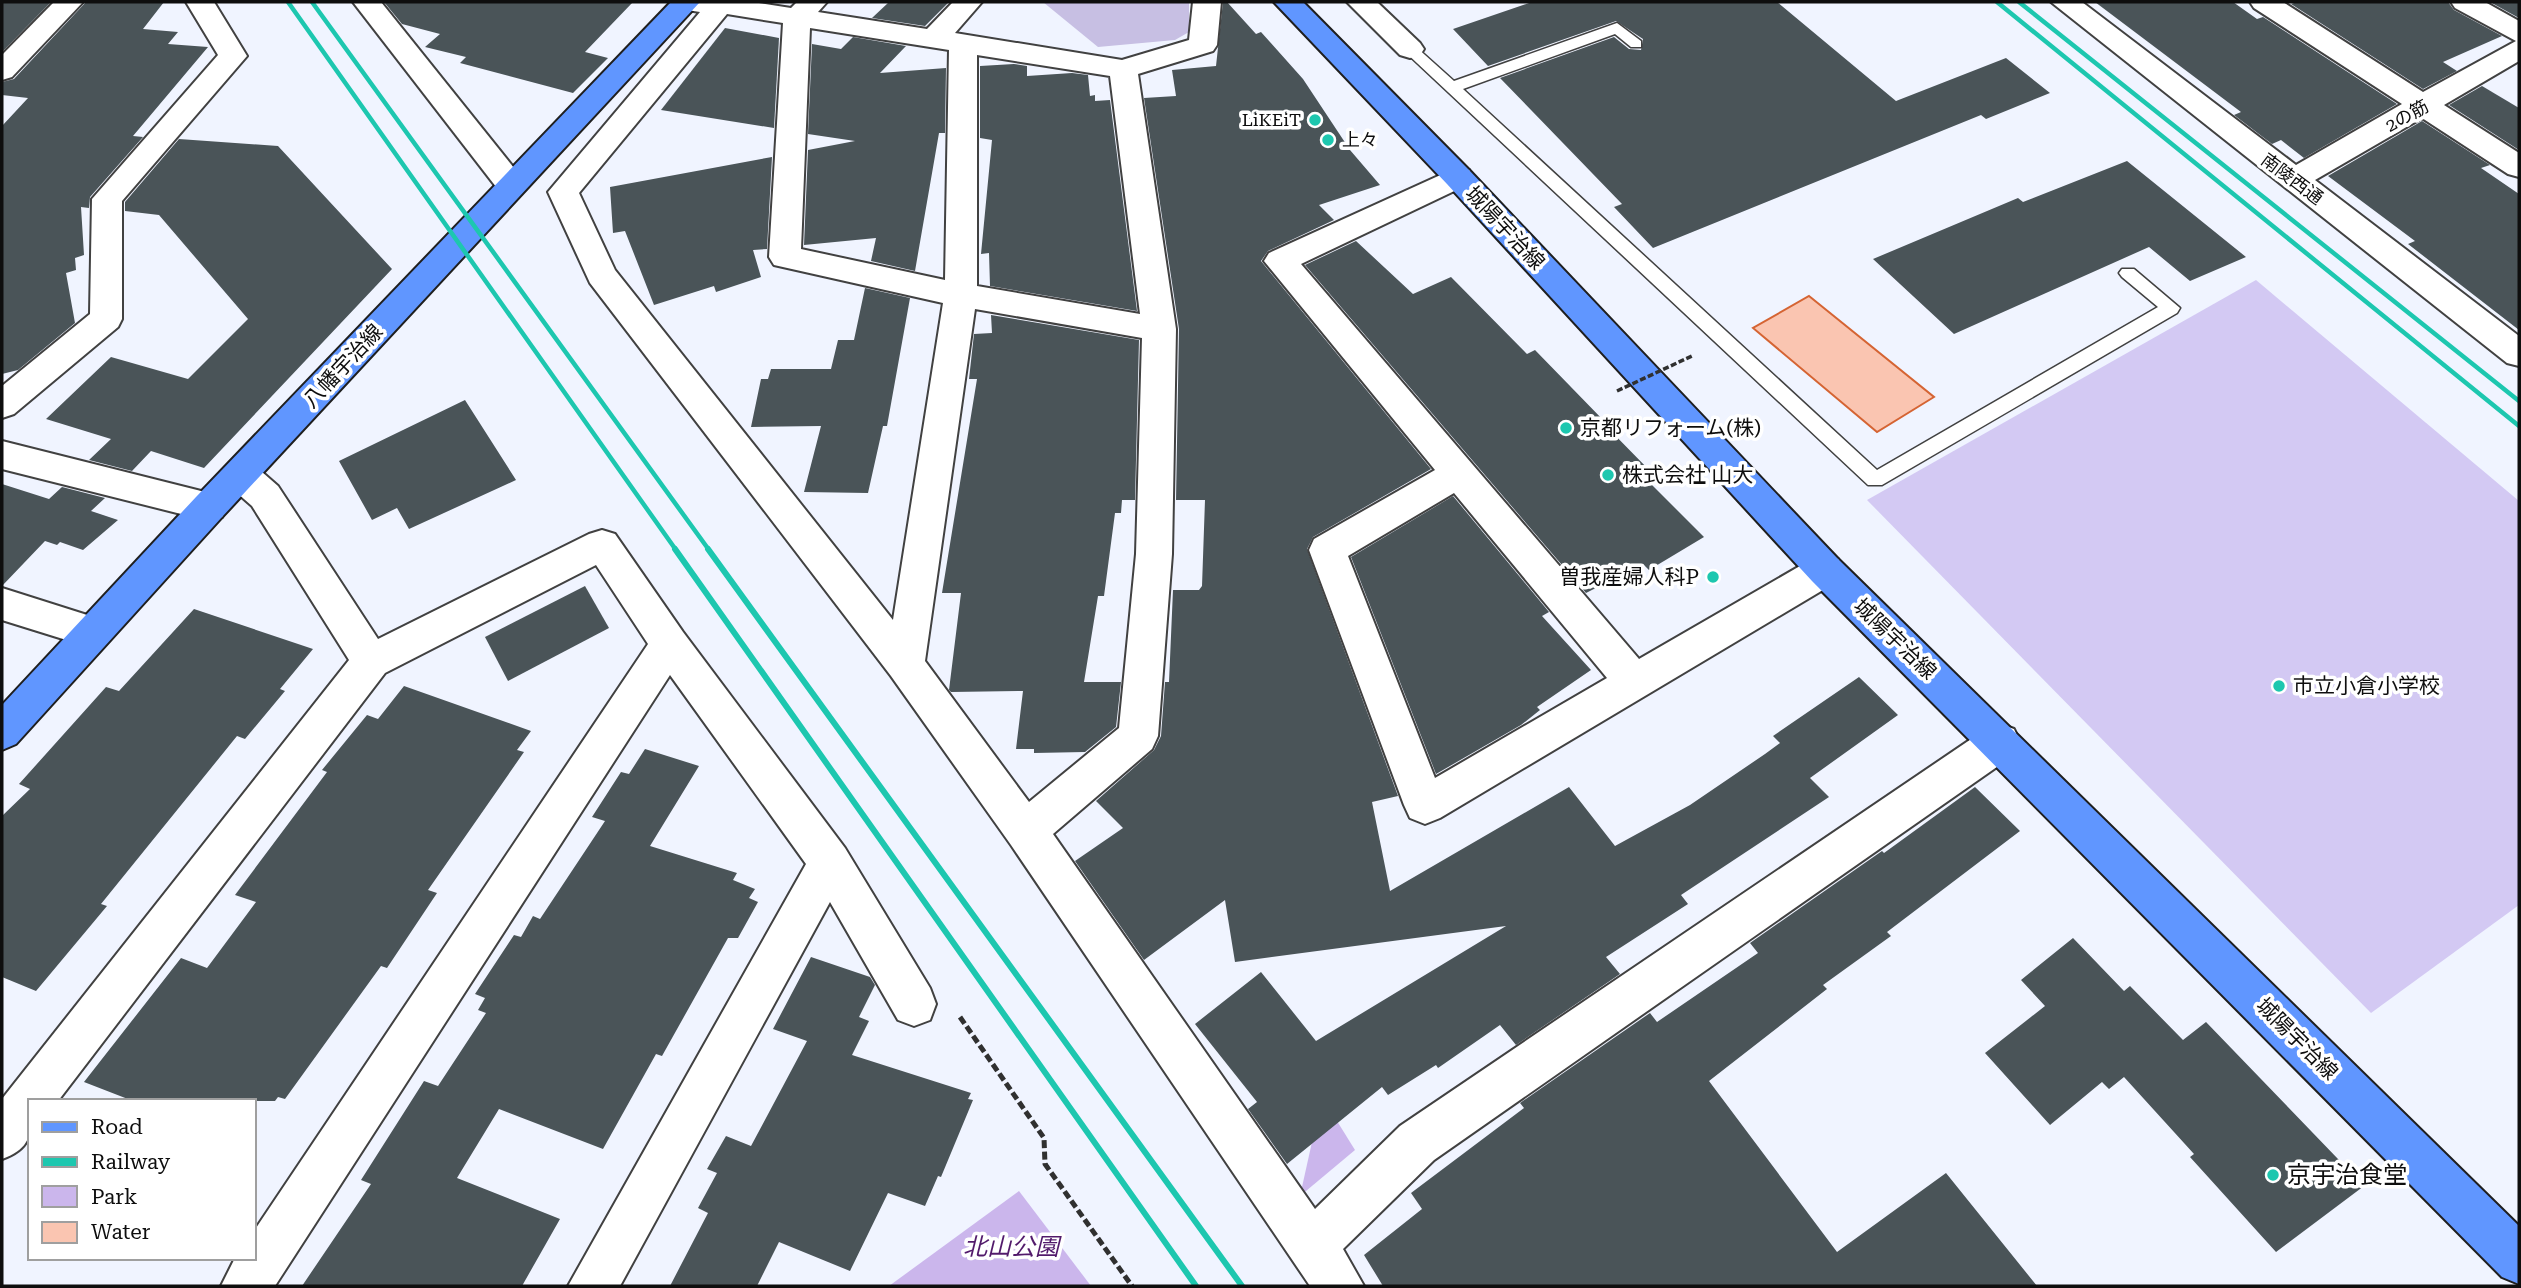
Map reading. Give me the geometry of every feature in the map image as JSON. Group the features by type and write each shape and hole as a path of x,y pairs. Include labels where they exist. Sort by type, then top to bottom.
{"main road":[{"name":"八幡宇治線","path":"2,732 209,507 474,228 510,185 685,2"},
{"name":"城陽宇治線","path":"1288,2 1458,177 1825,570 2519,1261"}],"street":[{"path":"2,71 69,2"},
{"path":"2,405 106,319 107,199 233,56 200,2"},
{"path":"366,2 510,185"},
{"path":"685,2 805,9 949,41 1123,69 1203,45 1207,2"},
{"path":"905,664 961,295 949,41 968,2"},
{"path":"1361,2 1410,49"},
{"name":"南陵西通","path":"2065,2 2519,354"},
{"path":"2264,2 2519,167"},
{"path":"2465,2 2519,33"},
{"path":"720,5 563,192 601,275 905,664 1026,831 1339,1286"},
{"path":"805,9 785,257 961,295 1159,329"},
{"name":"2の筋","path":"2293,180 2426,106 2519,49"},
{"path":"1026,831 1138,736 1154,554 1159,329 1123,69"},
{"path":"1458,177 1280,261 1634,682"},
{"path":"2,455 209,507"},
{"path":"1459,473 1326,550 1425,805 1825,570"},
{"path":"241,475 265,496 371,661"},
{"path":"31,1099 371,661 602,545 669,644 830,862 915,1004"},
{"path":"2,604 92,632"},
{"path":"246,1286 669,644"},
{"path":"1312,1246 1416,1143 2000,742"},
{"path":"593,1286 830,862"},
{"path":"2,1136 28,1103"}],"lane":[{"path":"1451,88 1618,28 1636,44"},
{"path":"1410,49 1875,480 2171,308 2128,273"}],"path":[{"path":"1617,391 1694,355"},
{"path":"915,1004 943,992 1044,1138 1045,1164 1132,1286"}],"green space":[{"path":"1322,1097 1355,1150 1300,1196"},
{"name":"北山公園","path":"1019,1191 1091,1286 889,1286"}],"shaded area":[{"path":"1043,2 1189,2 1189,32 1175,40 1098,47"},
{"path":"2256,280 2519,501 2519,905 2371,1013 1867,500"}],"water":[{"path":"1809,296 1934,397 1877,432 1753,328"}],"building":[{"path":"2,2 51,2 2,52"},
{"path":"86,2 164,2 143,29 178,32 168,44 208,47 133,136 143,137 90,197 89,208 81,207 84,255 75,258 76,270 66,273 75,323 18,370 2,374 2,126 28,98 2,95 2,82 14,79"},
{"path":"384,2 633,2 585,52 608,58 573,93 460,63 466,57 425,47 440,34 402,24"},
{"path":"889,2 949,2 925,26 872,18"},
{"path":"1223,2 1227,2 1256,34 1261,32 1303,79 1350,150 1380,185 1319,205 1334,220 1268,251 1261,261 1431,469 1313,537 1307,549 1398,796 1372,802 1390,891 1569,787 1615,846 1690,805 1765,754 1780,743 1773,736 1859,677 1898,715 1810,778 1829,797 1681,895 1688,904 1606,957 1620,974 1516,1045 1500,1025 1438,1068 1436,1065 1388,1095 1382,1087 1287,1164 1248,1109 1257,1102 1195,1024 1261,972 1316,1041 1506,926 1235,962 1225,900 1144,960 1075,861 1123,828 1096,801 1154,750 1161,736 1165,682 1169,682 1173,590 1199,590 1202,586 1205,500 1176,500 1179,329 1144,98 1176,96 1172,70 1216,66"},
{"path":"1532,2 1777,2 1896,101 2006,58 2050,93 1986,119 1981,115 1653,248 1614,207 1622,204 1500,78 1614,37 1629,49 1641,50 1643,39 1616,21 1488,66 1453,29"},
{"path":"2095,2 2233,2 2257,19 2263,17 2397,104 2304,158 2281,140 2272,144 2234,115 2241,112"},
{"path":"2448,2 2454,10 2502,36 2443,62 2457,71 2423,89 2291,4"},
{"path":"2490,2 2519,2 2519,18"},
{"path":"725,28 779,38 774,128 661,110"},
{"path":"853,37 906,46 880,73 946,68 945,133 939,133 915,271 871,261 876,238 804,245 808,150 855,141 808,134 812,44 841,49"},
{"path":"980,66 1027,66 1027,76 1072,73 1088,75 1090,96 1095,95 1095,101 1110,100 1137,311 990,286 989,253 981,254 992,140 980,138"},
{"path":"2482,86 2519,108 2519,150 2449,105"},
{"path":"2422,121 2490,165 2481,168 2519,194 2519,330 2408,244 2415,241 2328,176"},
{"path":"179,139 278,146 392,269 204,468 151,451 132,471 89,460 111,439 46,419 111,357 188,379 248,319 159,215 125,211 125,202"},
{"path":"772,157 767,249 753,250 761,277 716,292 714,286 654,305 625,231 613,233 610,187"},
{"path":"2127,161 2246,257 2190,281 2149,247 1954,334 1873,259 2018,198 2023,202"},
{"path":"1356,241 1413,294 1451,277 1527,354 1535,350 1653,474 1645,478 1704,537 1649,570 1643,564 1586,593 1305,265"},
{"path":"865,288 910,298 887,426 883,426 868,493 804,492 821,426 751,427 761,379 768,379 771,369 831,369 838,340 854,340"},
{"path":"991,315 1139,340 1135,500 1122,500 1121,513 1115,513 1104,596 1098,596 1084,682 1121,682 1116,727 1085,752 1034,753 1034,749 1016,749 1023,691 949,690 961,593 942,593 977,379 969,379 974,334 992,333"},
{"path":"465,400 516,480 409,529 397,508 372,520 339,461"},
{"path":"2,484 49,499 62,487 105,498 91,511 118,520 83,550 60,542 57,545 45,541 2,586"},
{"path":"1453,496 1549,612 1542,616 1591,670 1537,707 1540,710 1521,725 1436,774 1351,557"},
{"path":"585,586 609,628 508,681 485,637"},
{"path":"194,609 313,649 280,689 285,691 245,739 237,736 101,904 107,906 36,991 2,977 2,816 30,789 19,784 106,687 119,691"},
{"path":"404,686 531,731 517,750 524,752 428,890 437,893 387,968 381,966 285,1099 128,1099 84,1082 181,958 207,968 256,902 235,895 327,772 322,770 367,715 378,719"},
{"path":"645,749 699,766 650,846 737,873 733,880 755,889 749,898 758,902 738,938 728,938 662,1056 656,1054 603,1149 499,1109 457,1178 560,1219 522,1286 302,1286 371,1184 361,1180 424,1081 438,1086 486,1013 478,1010 485,998 475,994 514,935 521,937 533,916 540,919 605,821 592,817 621,772 629,774"},
{"path":"1975,787 2020,831 1887,932 1891,936 1823,985 1827,989 1709,1081 1837,1252 1946,1173 2037,1286 1383,1286 1364,1255 1422,1209 1411,1193 1524,1108 1520,1103 1650,1013 1657,1022 1758,953 1750,943 1882,851 1884,853"},
{"path":"2073,938 2124,991 2130,986 2183,1040 2206,1022 2364,1186 2276,1252 2190,1157 2194,1154 2124,1077 2109,1089 2102,1082 2050,1125 1985,1053 2045,1006 2021,980"},
{"path":"811,957 870,977 875,985 859,1017 869,1021 852,1055 971,1093 968,1099 973,1100 941,1177 938,1176 925,1206 888,1193 850,1271 779,1242 757,1286 670,1286 708,1213 698,1208 717,1173 707,1169 726,1136 751,1146 807,1041 773,1029"}],"railway":[{"path":"288,2 676,550"},
{"path":"312,2 709,550"},
{"path":"1997,2 2519,426"},
{"path":"2019,2 2519,401"},
{"path":"675,549 1196,1286"},
{"path":"708,549 1242,1286"}],"place":[{"name":"LiKEiT","path":"1315,120"},
{"name":"上々","path":"1328,140"},
{"name":"京都リフォーム(株)","path":"1566,428"},
{"name":"株式会社 山大","path":"1608,475"},
{"name":"曽我産婦人科P","path":"1713,577"},
{"name":"市立小倉小学校","path":"2279,686"},
{"name":"京宇治食堂","path":"2273,1175"}]}
